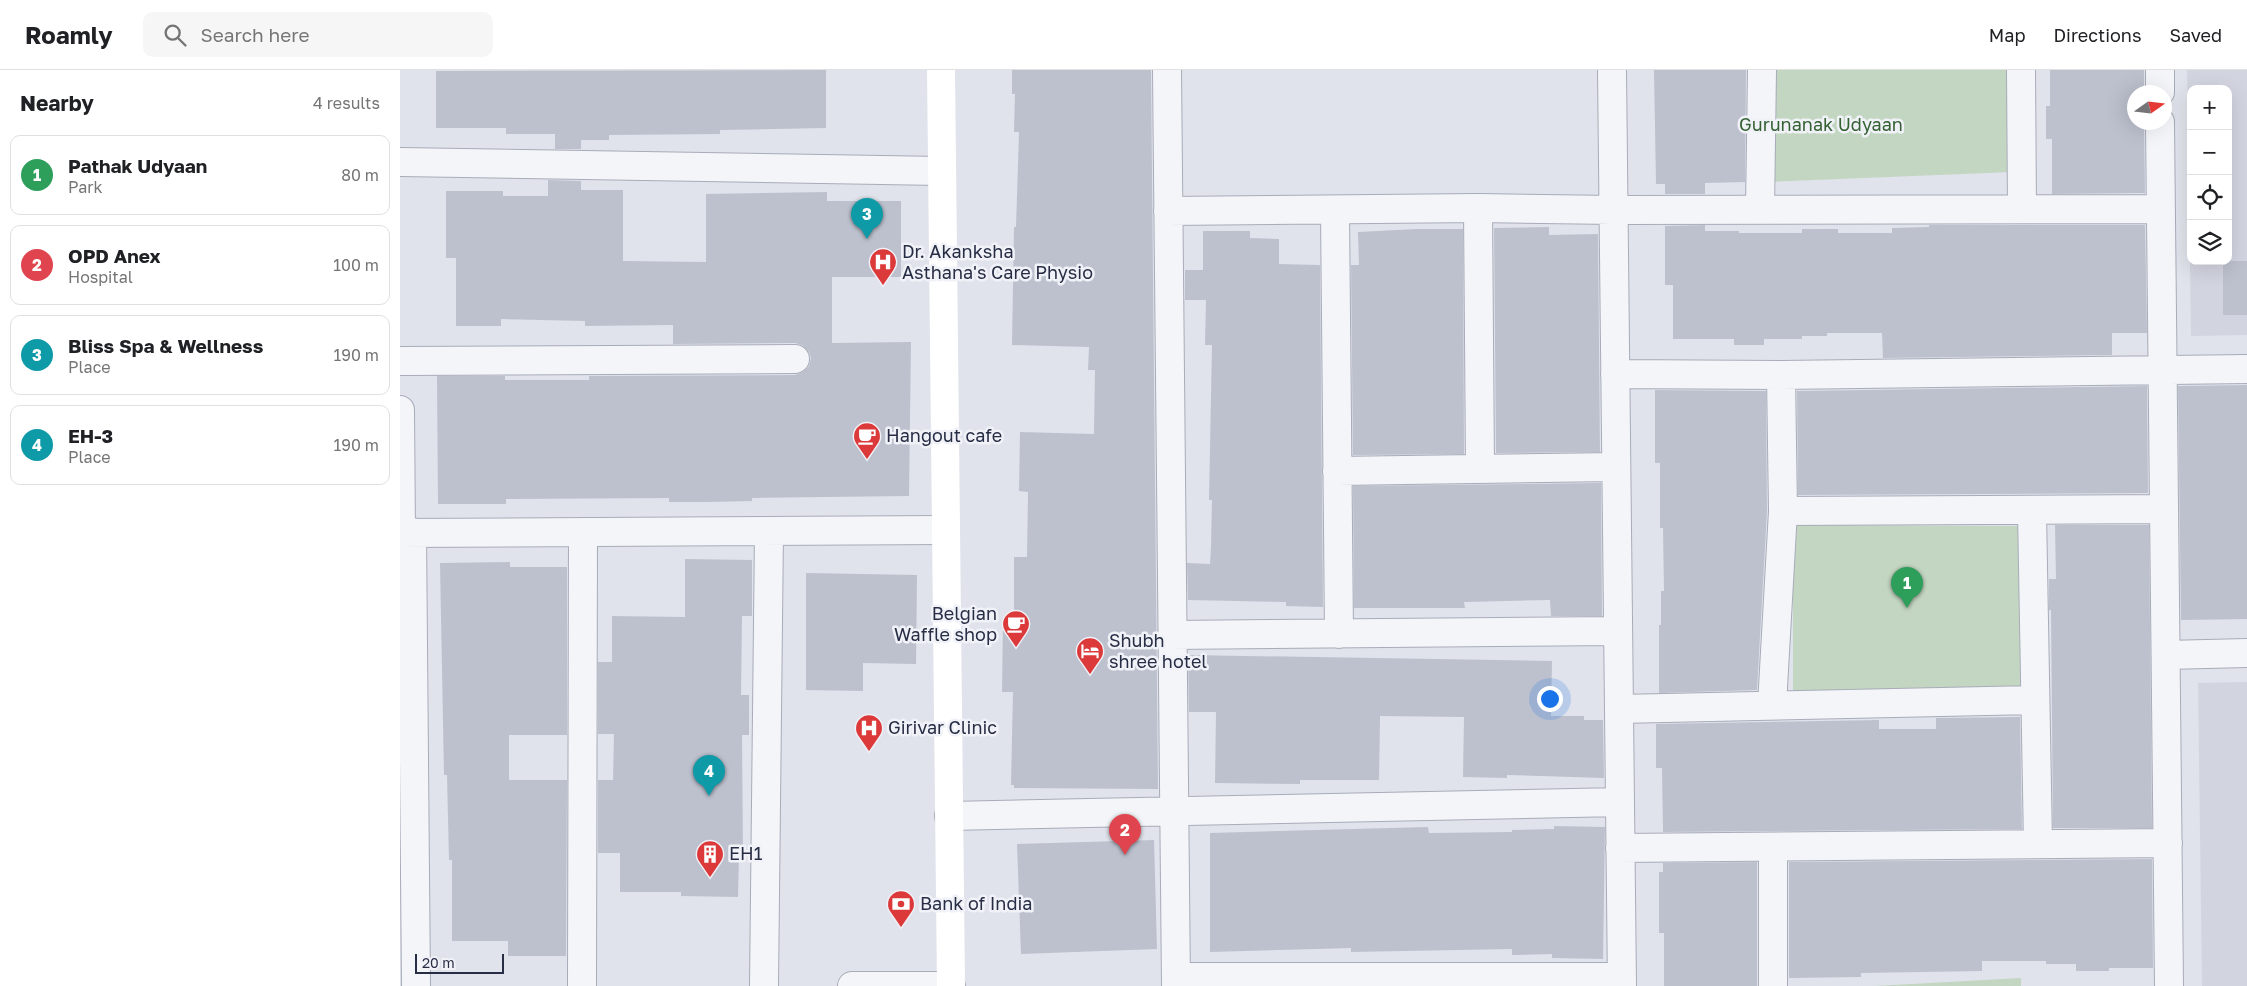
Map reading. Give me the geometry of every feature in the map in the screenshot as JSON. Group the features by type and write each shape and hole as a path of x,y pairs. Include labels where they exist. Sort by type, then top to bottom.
{"street":[{"path":"852,986 951,986 940,70"},
{"path":"1167,70 1176,982 1622,982 1612,70"},
{"path":"1760,210 1762,70"},
{"path":"2021,70 2022,209"},
{"path":"2160,70 2160,85"},
{"path":"2160,130 2170,986"},
{"path":"400,162 942,171"},
{"path":"1168,212 1478,208 1614,210 2161,208"},
{"path":"1478,208 1480,468"},
{"path":"1335,211 1339,634"},
{"path":"400,361 795,359"},
{"path":"1615,374 1781,375 2247,369"},
{"path":"1772,706 1783,511 1781,375"},
{"path":"400,410 416,986"},
{"path":"1337,471 1616,467"},
{"path":"1783,511 2164,509"},
{"path":"2032,511 2038,844"},
{"path":"404,532 945,530"},
{"path":"764,986 770,531"},
{"path":"582,986 583,532"},
{"path":"1172,635 1618,632"},
{"path":"2166,655 2247,653"},
{"path":"1619,709 2035,700"},
{"path":"949,816 1620,802"},
{"path":"1620,848 2168,843"},
{"path":"1773,847 1773,986"}],"shaded area":[{"path":"2187,70 2247,70 2247,335 2191,336 2190,265 2232,265 2232,85 2187,85"},
{"path":"2247,682 2247,986 2202,986 2198,683"}],"green space":[{"name":"Gurunanak Udyaan","path":"1766,70 2006,70 2011,172 1765,182"},
{"path":"1793,525 2021,526 2021,692 1793,691"},
{"path":"2021,978 2021,986 1875,986"}],"building":[{"path":"826,70 826,128 720,130 720,134 609,135 609,140 581,140 581,149 555,149 555,134 506,134 506,128 436,128 436,71"},
{"path":"1012,70 1151,70 1158,789 1014,788 1014,785 1011,785 1013,692 1002,692 1003,622 1014,622 1014,557 1027,557 1028,492 1019,491 1020,432 1094,434 1095,370 1088,370 1089,347 1012,345 1014,227 1016,227 1019,132 1014,132 1015,94 1012,94"},
{"path":"1654,70 1746,70 1745,182 1705,183 1705,194 1665,194 1665,184 1656,184"},
{"path":"2050,70 2144,70 2144,85 2127,85 2127,130 2144,130 2145,193 2052,194 2052,139 2046,139 2046,106 2050,106"},
{"path":"548,180 581,181 581,190 623,190 623,261 706,262 706,194 827,192 827,201 901,201 901,277 832,277 832,343 911,342 909,496 752,498 752,501 708,502 669,502 669,498 506,499 506,504 438,504 437,376 505,376 505,380 589,380 589,376 795,375 803,372 809,366 811,358 809,352 802,345 795,343 673,344 673,325 585,326 585,321 501,319 501,326 456,326 456,258 446,258 446,191 503,191 503,196 548,196"},
{"path":"1705,225 1705,231 1739,231 1739,233 1802,233 1802,229 1838,229 1838,233 1892,233 1892,228 1929,227 1929,225 2145,225 2147,333 2112,333 2112,355 1883,358 1882,333 1827,333 1827,336 1802,336 1802,339 1764,339 1764,345 1734,345 1734,339 1673,339 1673,285 1665,285 1665,226"},
{"path":"1549,227 1549,235 1598,234 1600,452 1496,453 1494,228"},
{"path":"1463,229 1464,454 1353,455 1351,265 1359,265 1358,232"},
{"path":"1203,231 1250,231 1250,238 1279,239 1279,264 1320,265 1323,607 1286,606 1286,602 1188,600 1187,563 1210,564 1211,547 1212,500 1209,500 1212,345 1205,345 1206,300 1185,300 1185,270 1203,270"},
{"path":"2232,261 2247,261 2247,315 2223,315 2223,265 2232,265"},
{"path":"2247,385 2247,619 2181,620 2178,386"},
{"path":"2147,386 2148,493 1798,495 1797,391"},
{"path":"1655,390 1766,391 1767,511 1757,690 1659,693 1659,625 1661,625 1661,591 1664,591 1663,528 1660,528 1660,463 1655,463"},
{"path":"1601,483 1602,616 1551,616 1550,600 1464,602 1465,608 1354,608 1353,486"},
{"path":"2055,525 2149,525 2152,828 2053,828 2051,610 2049,610 2049,579 2056,579"},
{"path":"685,559 752,560 752,616 742,616 741,695 749,695 749,735 742,735 743,856 739,856 738,897 681,896 681,892 620,892 620,853 598,853 598,780 613,780 614,734 598,734 598,662 612,662 612,616 685,617"},
{"path":"510,562 510,567 567,567 567,735 509,735 509,780 567,780 566,956 508,956 508,941 452,941 452,860 449,860 447,775 444,775 440,563"},
{"path":"806,573 917,575 916,664 863,663 863,691 806,690"},
{"path":"1188,655 1552,661 1551,716 1584,716 1584,720 1603,720 1604,778 1507,775 1507,778 1463,777 1464,717 1380,716 1379,780 1300,780 1300,784 1215,783 1216,712 1189,712"},
{"path":"2020,717 2022,829 1663,832 1662,768 1656,768 1656,724 1879,720 1879,729 1936,729 1936,718"},
{"path":"1554,826 1605,827 1603,959 1552,958 1552,954 1512,955 1512,949 1351,952 1351,948 1210,952 1210,833 1428,827 1429,833 1512,832 1512,830 1554,829"},
{"path":"1154,840 1157,949 1021,954 1017,844"},
{"path":"2152,859 2153,968 2109,968 2109,971 2076,971 2076,964 2046,964 2046,961 1982,961 1982,971 1861,973 1861,977 1789,978 1789,862"},
{"path":"1757,862 1757,986 1664,986 1664,933 1659,933 1659,872 1663,872 1663,863"}],"place":[{"name":"Bliss Spa & Wellness","path":"867,239"},
{"name":"Dr. Akanksha Asthana's Care Physio","path":"883,286"},
{"name":"Hangout cafe","path":"867,460"},
{"name":"Pathak Udyaan","path":"1907,608"},
{"name":"Belgian Waffle shop","path":"1016,648"},
{"name":"Shubh shree hotel","path":"1090,675"},
{"name":"Girivar Clinic","path":"869,752"},
{"name":"EH-3","path":"709,796"},
{"name":"OPD Anex","path":"1125,855"},
{"name":"EH1","path":"710,878"},
{"name":"Bank of India","path":"901,928"}]}
